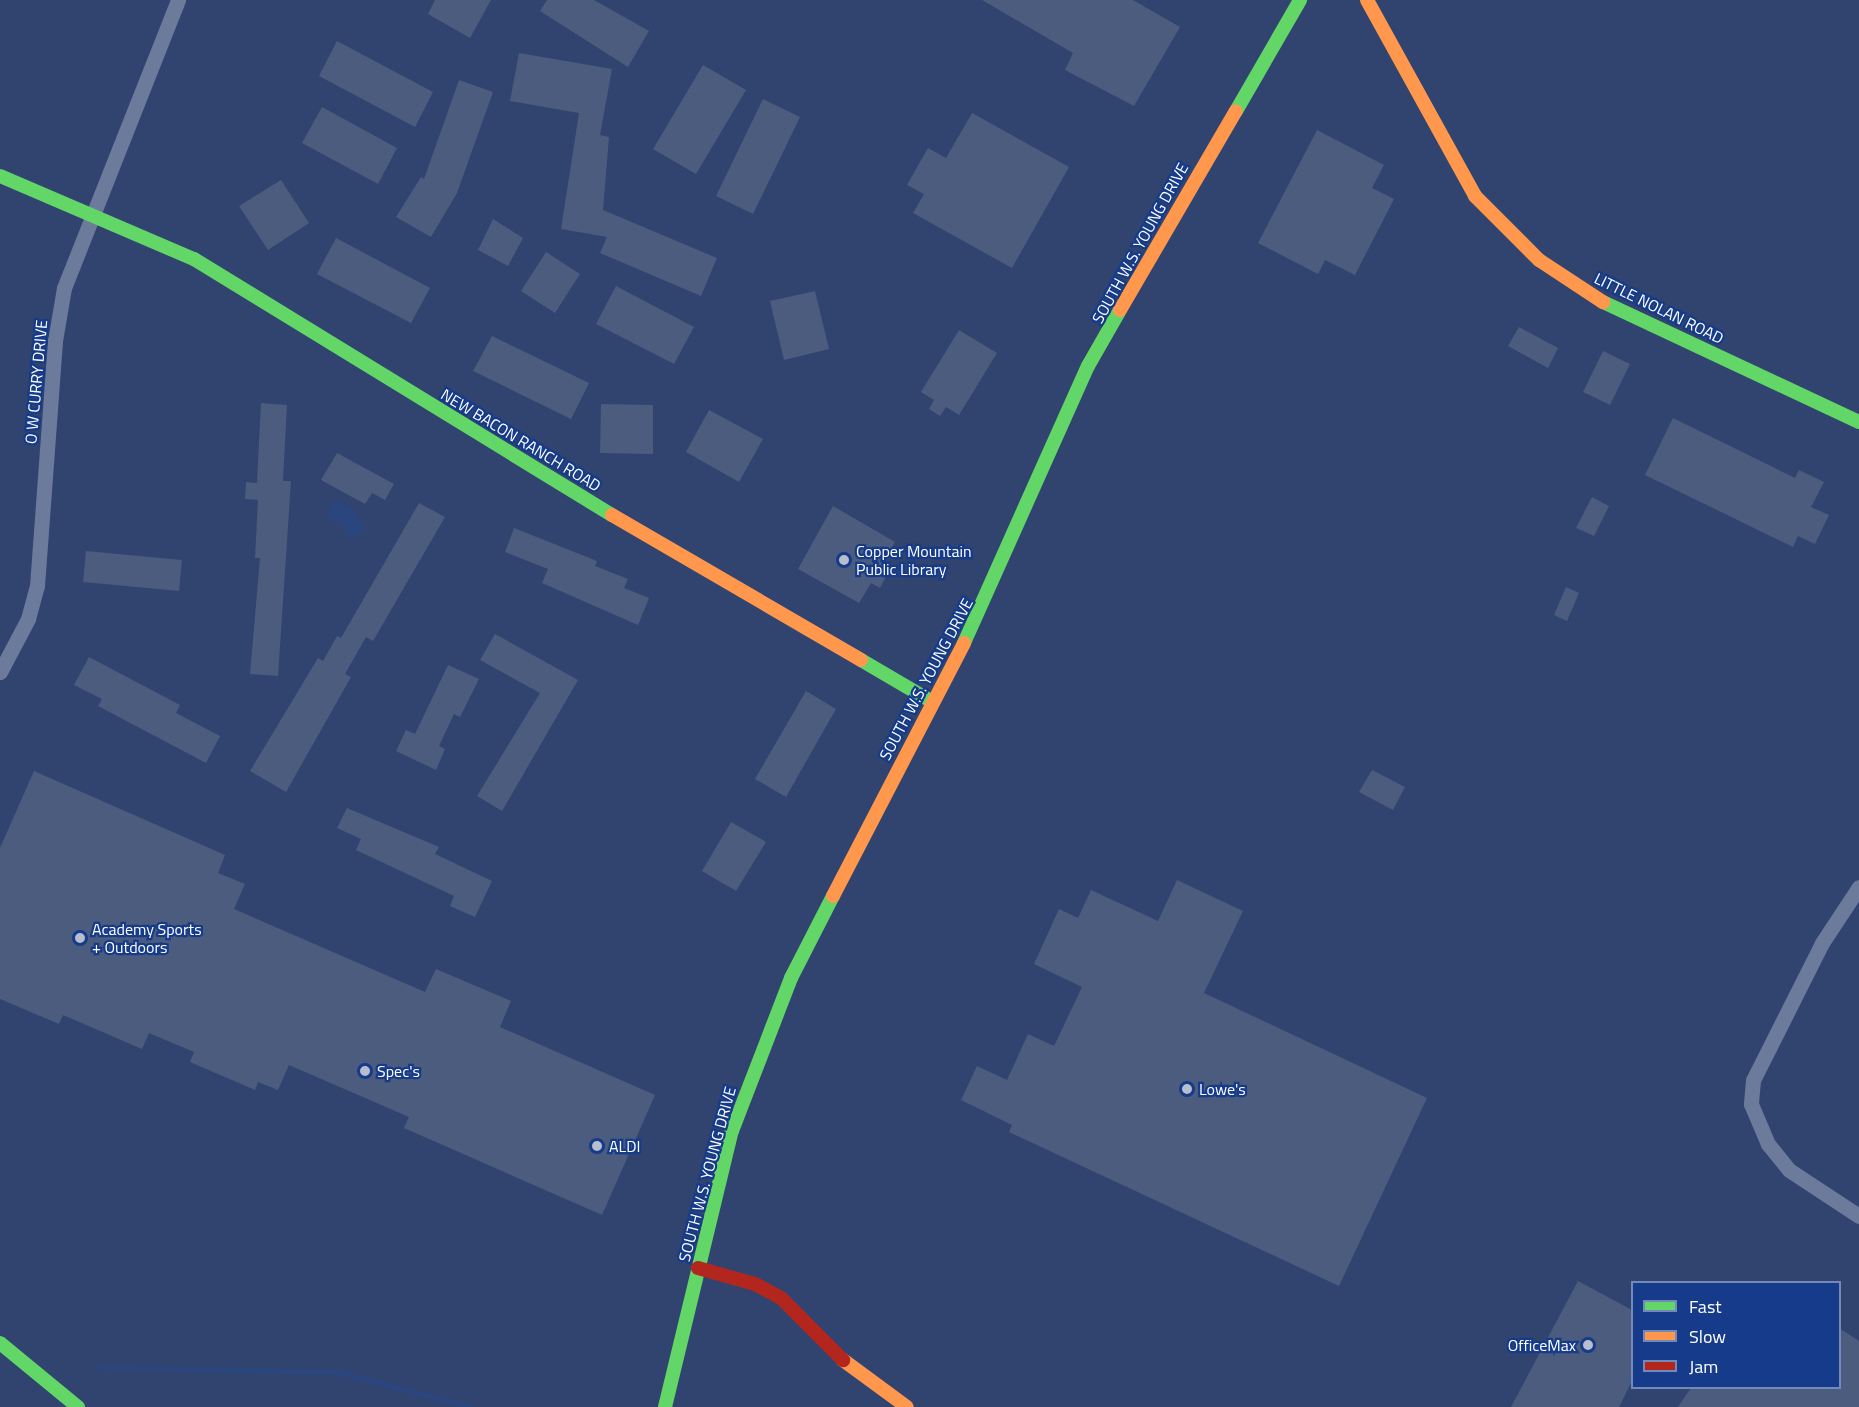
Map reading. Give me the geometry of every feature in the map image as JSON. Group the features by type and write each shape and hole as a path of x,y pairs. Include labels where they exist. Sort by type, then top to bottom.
{"street":[{"name":"O W CURRY DRIVE","path":"0,672 28,619 37,586 55,341 64,288 178,0"},
{"name":"SOUTH W.S. YOUNG DRIVE","path":"665,1407 732,1131 769,1029 931,700 982,612 1088,366 1300,0"},
{"name":"LITTLE NOLAN ROAD","path":"1367,0 1475,196 1539,260 1611,308 1859,422"},
{"name":"NEW BACON RANCH ROAD","path":"0,176 194,260 548,477 931,700"},
{"path":"1859,887 1822,943 1753,1080 1751,1104 1768,1144 1789,1170 1859,1216"},
{"path":"698,1268 755,1284 781,1298 837,1355 907,1407"},
{"path":"0,1343 78,1407"}],"water":[{"path":"335,499 355,511 366,529 351,539 341,524 326,516"}],"building":[{"path":"435,0 491,0 470,38 428,14"},
{"path":"547,0 594,0 649,31 628,67 540,11"},
{"path":"982,0 1133,0 1180,27 1134,106 1065,70 1073,53"},
{"path":"337,41 433,92 415,127 319,76"},
{"path":"519,53 612,69 600,135 609,137 603,210 717,258 701,296 600,253 607,237 561,229 579,113 510,101"},
{"path":"703,65 746,90 696,174 653,149"},
{"path":"459,80 493,92 457,193 431,237 396,217 421,177 424,179"},
{"path":"763,99 800,117 753,214 716,196"},
{"path":"322,107 397,148 378,184 302,143"},
{"path":"972,113 1069,167 1012,268 913,213 924,194 907,185 928,148 946,158"},
{"path":"1317,130 1384,165 1372,188 1394,199 1355,275 1325,260 1318,274 1258,243"},
{"path":"281,180 309,223 268,250 239,206"},
{"path":"493,219 523,238 508,266 478,250"},
{"path":"336,238 430,288 411,323 317,274"},
{"path":"546,252 580,274 555,313 521,291"},
{"path":"616,286 694,327 674,364 596,324"},
{"path":"815,291 829,349 784,360 770,301"},
{"path":"1519,327 1558,348 1548,368 1508,346"},
{"path":"959,330 997,353 959,415 946,407 940,416 929,409 934,400 921,392"},
{"path":"492,336 589,383 571,419 473,371"},
{"path":"1603,351 1630,364 1610,405 1583,392"},
{"path":"261,403 287,405 283,481 291,481 278,676 250,674 260,558 255,558 258,500 245,499 246,482 257,483"},
{"path":"601,404 653,405 653,454 600,453"},
{"path":"709,410 763,439 739,482 686,452"},
{"path":"1673,418 1795,478 1799,470 1824,482 1811,507 1829,515 1815,544 1798,536 1793,547 1645,475"},
{"path":"337,453 394,484 385,500 372,493 365,504 321,480"},
{"path":"1592,497 1609,506 1594,536 1576,528"},
{"path":"419,503 445,517 373,641 366,637 345,674 351,677 286,792 250,771 318,658 323,661 337,636 341,638"},
{"path":"833,506 895,542 882,564 890,569 880,588 871,583 859,603 798,569"},
{"path":"514,528 597,561 595,566 628,579 624,588 649,598 638,625 542,583 548,569 505,552"},
{"path":"86,551 182,560 179,591 83,582"},
{"path":"1566,587 1579,593 1567,621 1554,615"},
{"path":"495,634 578,680 502,811 477,796 540,693 480,660"},
{"path":"89,657 180,705 176,713 220,736 206,763 98,706 102,699 74,685"},
{"path":"448,665 479,679 460,717 454,714 439,746 445,749 436,770 396,751 406,730 415,734"},
{"path":"806,691 836,709 786,797 755,779"},
{"path":"1372,770 1405,787 1393,810 1359,792"},
{"path":"34,771 225,855 218,873 245,884 234,909 425,992 436,969 511,1001 500,1027 655,1095 602,1215 404,1128 409,1117 289,1065 278,1090 258,1082 255,1090 190,1062 194,1052 149,1033 142,1049 63,1015 59,1024 0,999 0,848"},
{"path":"347,808 439,847 435,854 492,881 475,917 450,906 454,896 356,850 361,839 337,828"},
{"path":"731,822 766,842 736,891 702,871"},
{"name":"Lowe's","path":"1177,880 1243,911 1204,993 1427,1098 1339,1286 1009,1132 1012,1125 961,1100 977,1066 1007,1080 1028,1034 1054,1046 1082,987 1034,964 1059,909 1078,918 1091,890 1158,921"},
{"name":"OfficeMax","path":"1578,1281 1631,1309 1631,1383 1619,1407 1511,1407"},
{"path":"1841,1329 1859,1341 1859,1407 1678,1407 1690,1389 1841,1389"}],"waterway":[{"path":"99,1367 339,1372 471,1407"}],"traffic: fast":[{"path":"1236,111 1300,0"},
{"path":"0,176 194,259 612,515"},
{"path":"1603,302 1859,422"},
{"path":"964,643 1088,366 1120,310"},
{"path":"861,660 931,701"},
{"path":"665,1407 732,1131 791,978 833,896"},
{"path":"0,1343 78,1407"}],"traffic: slow":[{"path":"1367,0 1475,196 1539,260 1603,302"},
{"path":"1120,310 1236,111"},
{"path":"612,515 861,660"},
{"path":"833,896 964,643"},
{"path":"843,1360 907,1407"}],"traffic: jam":[{"path":"698,1268 755,1284 781,1298 843,1360"}],"place":[{"name":"Copper Mountain Public Library","path":"844,560"},
{"name":"Academy Sports + Outdoors","path":"80,938"},
{"name":"Spec's","path":"365,1071"},
{"name":"Lowe's","path":"1187,1089"},
{"name":"ALDI","path":"597,1146"},
{"name":"OfficeMax","path":"1588,1345"}]}
